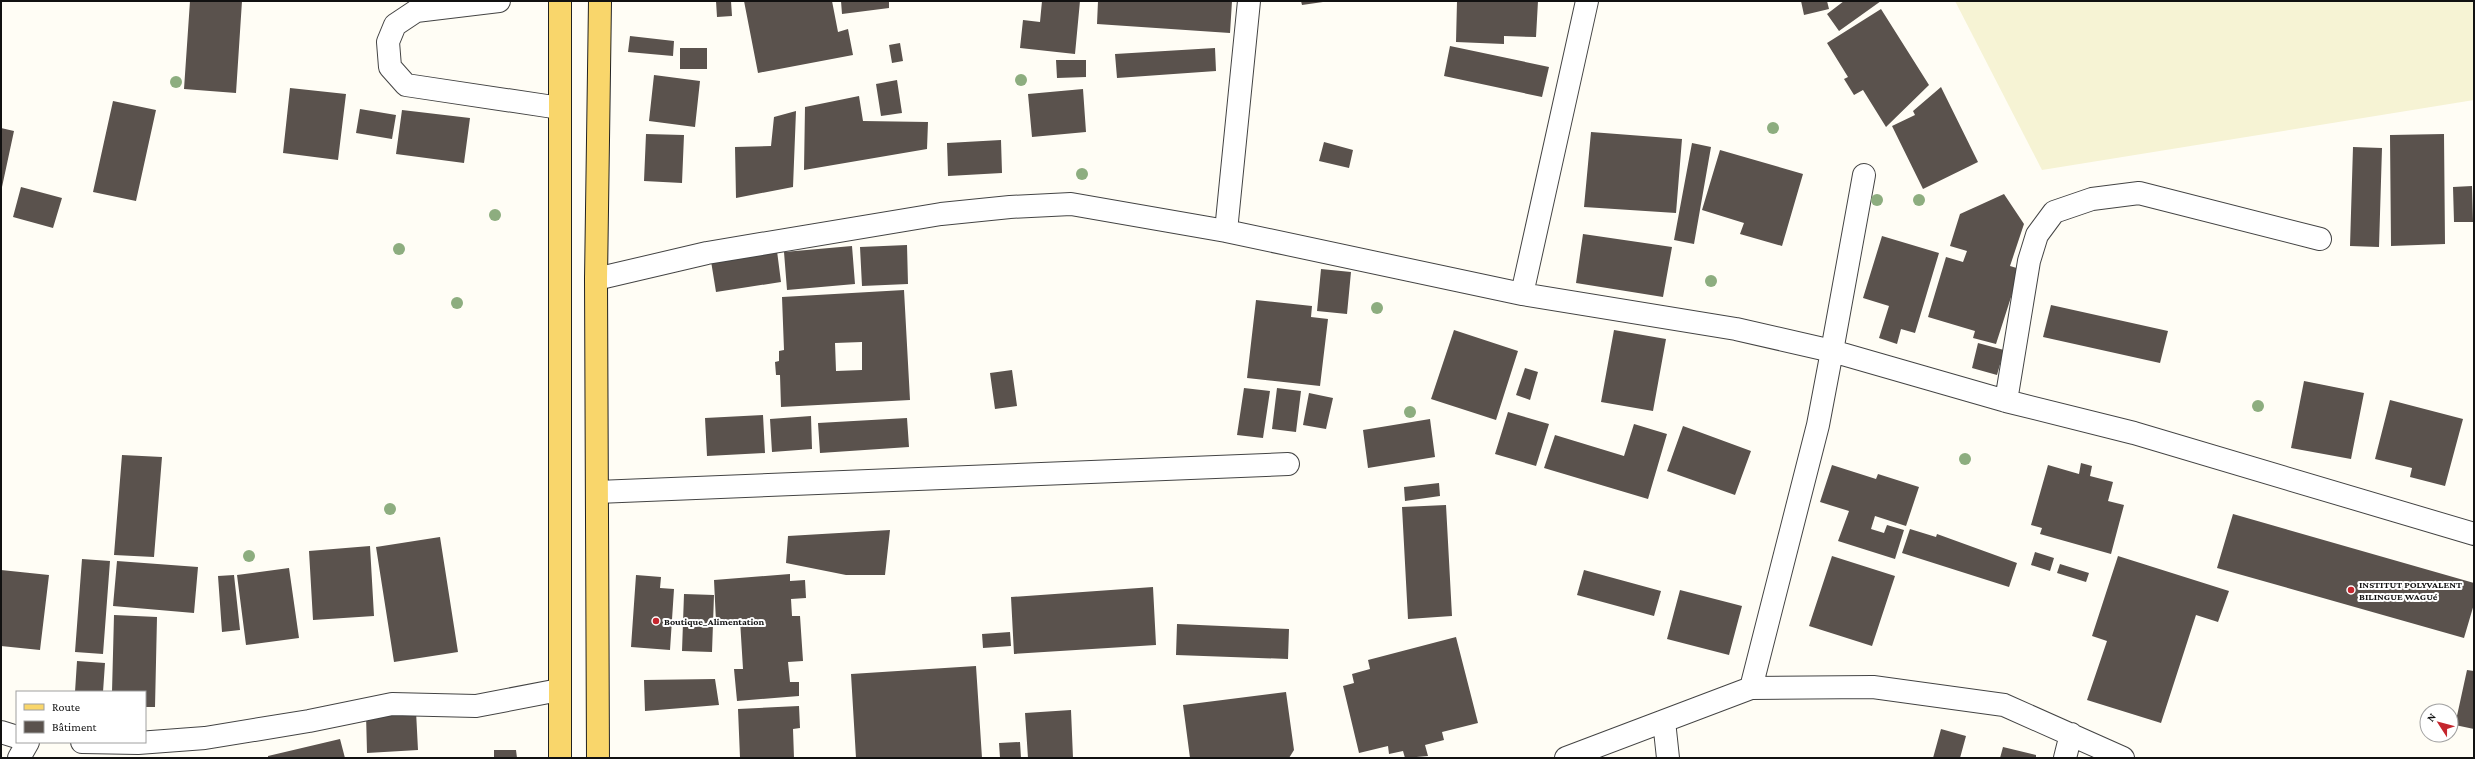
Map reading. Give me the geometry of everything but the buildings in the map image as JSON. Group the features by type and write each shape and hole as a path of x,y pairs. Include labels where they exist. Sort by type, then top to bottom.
{"main road":[{"path":"560,1 560,758"},
{"path":"598,758 596,279 600,1"}],"street":[{"path":"500,1 416,11 394,25 388,42 390,67 406,85 560,108"},
{"path":"1226,231 1249,1"},
{"path":"1522,294 1587,1"},
{"path":"1752,688 1818,425 1864,175"},
{"path":"2006,401 2029,261 2037,235 2054,212 2092,199 2139,193 2320,239"},
{"path":"596,279 707,253 941,214 1010,207 1071,204 1226,231 1522,294 1736,329 1832,351 2006,401 2142,436 2474,534"},
{"path":"597,492 1288,464"},
{"path":"1566,758 1752,688 1873,687 2004,705 2123,758"},
{"path":"146,742 205,738 309,721 392,704 476,706 560,690"},
{"path":"1664,721 1668,758"},
{"path":"1,732 16,737"},
{"path":"2065,758 2071,734"},
{"path":"19,758 27,743"}],"shaded area":[{"path":"1955,1 2474,1 2474,100 2042,170"}],"place":[{"name":"INSTITUT POLYVALENT BILINGUE WAGUé","path":"2351,590"},
{"name":"Boutique_Alimentation","path":"656,621"}]}
